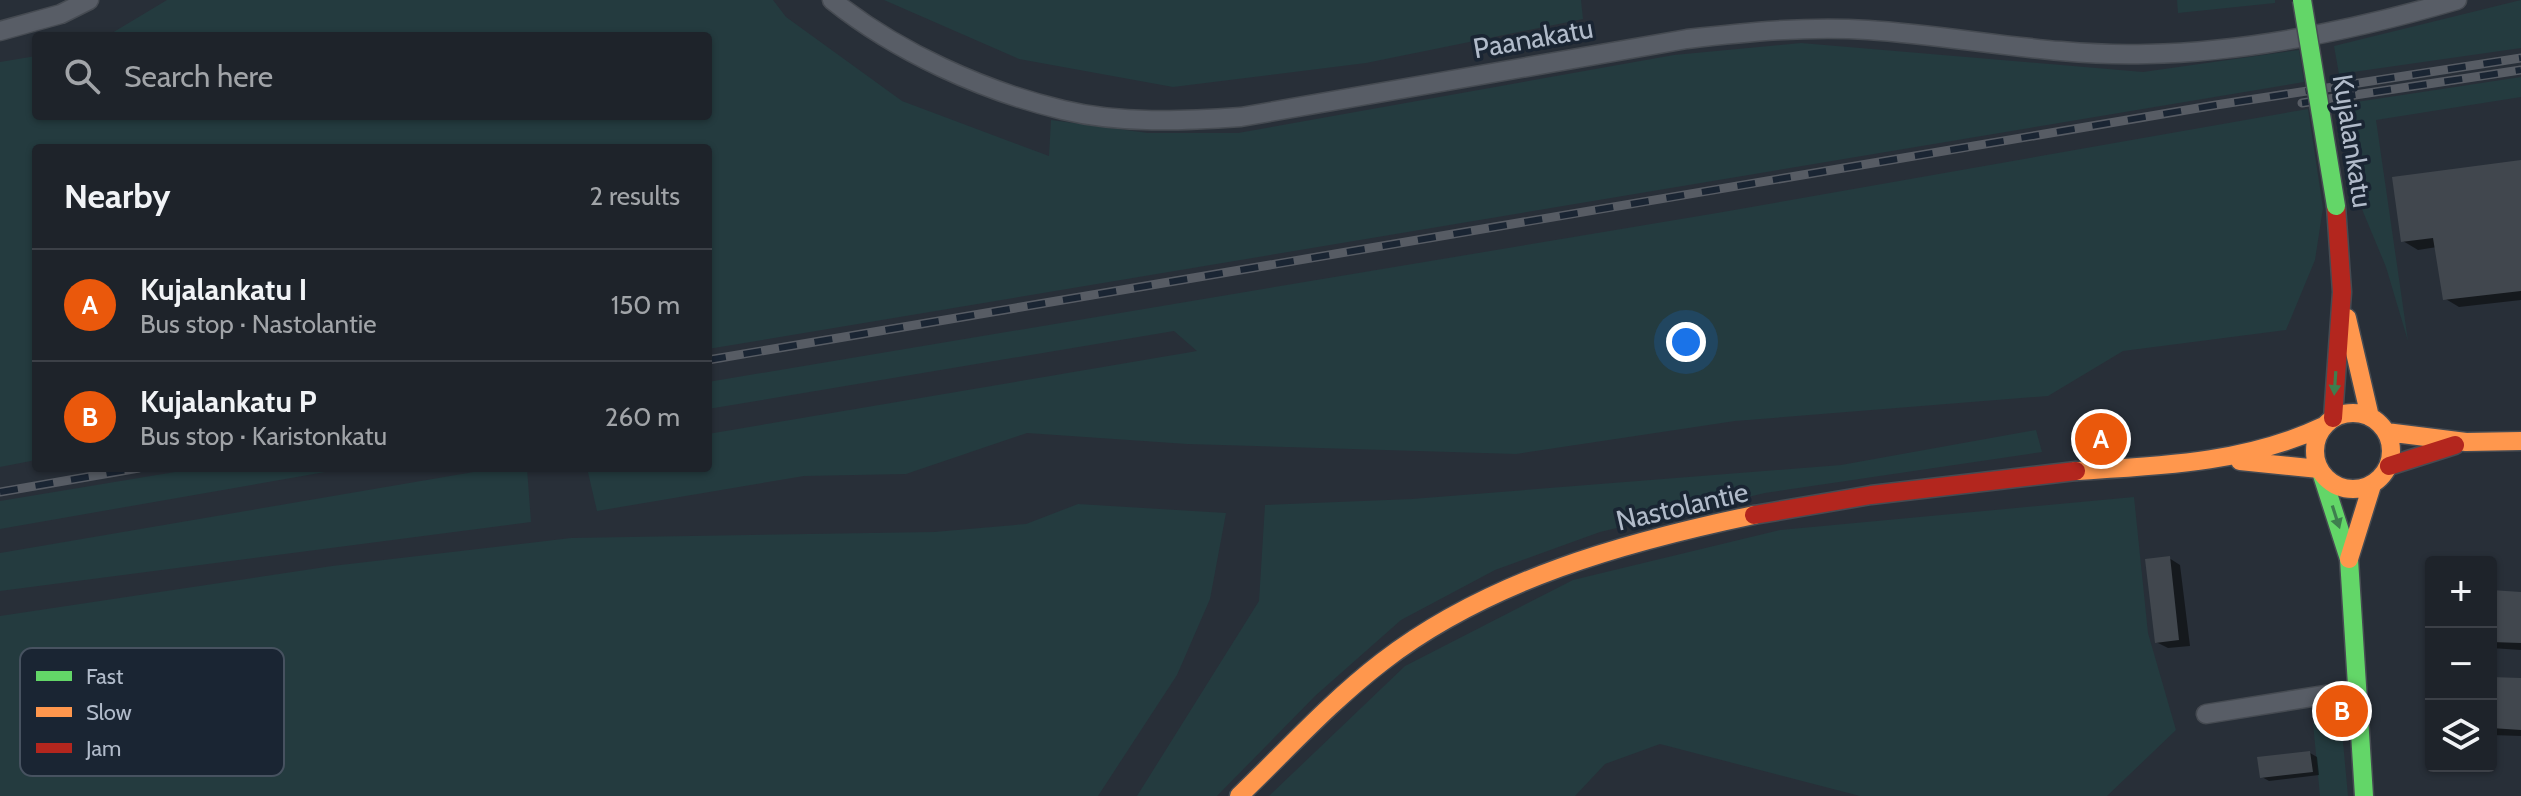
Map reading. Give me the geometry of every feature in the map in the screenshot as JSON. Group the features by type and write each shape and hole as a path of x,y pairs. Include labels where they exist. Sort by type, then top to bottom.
{"main road":[{"name":"Kujalankatu","path":"2302,0 2336,206 2342,292 2370,417"},
{"name":"Kujalankatu","path":"2328,422 2342,292"},
{"path":"2349,559 2372,485 2389,466 2392,452 2386,432 2370,417 2351,413 2328,422 2314,451 2349,559 2364,796"},
{"name":"Nastolantie","path":"1239,796 1343,696 1402,647 1455,614 1516,585 1576,563 1646,541 1746,518 1898,491 2029,475 2214,459 2305,437 2328,422"},
{"path":"2386,432 2466,442 2521,441"},
{"path":"2389,466 2466,442"},
{"name":"Nastolantie","path":"2214,459 2320,472"},
{"path":"2320,472 2340,488 2362,489 2372,485"}],"street":[{"path":"0,31 61,14 89,0"},
{"name":"Paanakatu","path":"832,0 890,40 1010,95 1066,111 1179,121 1270,112 1671,42 1758,30 1810,27 1870,30 2068,51 2147,54 2349,29 2457,0"},
{"path":"2206,714 2356,690"}],"green space":[{"path":"167,0 773,0 786,17 902,101 1049,156 1051,120 1148,133 1238,133 1674,55 1801,43 2143,72 2299,50 2304,82 712,348 712,144 32,144 32,461 0,467 0,62 32,57 32,120 712,120 712,32 114,32"},
{"path":"884,0 1581,0 1583,19 1366,63 1173,87 1019,59"},
{"path":"2177,0 2275,0 2275,3 2178,13"},
{"path":"2521,0 2521,48 2339,74 2334,46"},
{"path":"2521,77 2521,97 2376,120 2408,341 2386,267 2359,202 2343,104"},
{"path":"2308,109 2323,208 2315,260 2286,330 2123,351 2048,396 1735,421 1516,454 1187,444 1027,433 906,474 804,476 597,511 588,472 712,472 712,433 1197,351 1174,331 712,408 712,381 1717,213"},
{"path":"2036,430 2042,452 1765,493 1600,532 1495,570 1401,620 1315,696 1217,796 1137,796 1259,601 1265,505 1412,499 1841,465"},
{"path":"175,472 325,472 0,529 0,501"},
{"path":"474,472 527,472 531,522 0,591 0,553"},
{"path":"2134,497 2148,633 2176,730 2107,796 1860,796 1660,744 1605,764 1575,796 1269,796 1405,666 1573,580 1780,530"},
{"path":"1078,504 1226,513 1210,599 1177,675 1098,796 0,796 0,616 332,566 571,538 934,532 1026,524"},
{"path":"2341,720 2348,796 2320,796 2313,723"}],"building":[{"path":"2521,160 2521,291 2443,300 2433,238 2401,242 2392,177"},
{"path":"2170,556 2179,640 2155,643 2145,559"},
{"path":"2497,590 2521,592 2521,643 2497,642"},
{"path":"2497,677 2521,678 2521,730 2497,728"},
{"path":"2310,751 2313,772 2260,778 2257,757"}],"railway":[{"path":"712,359 2216,105 2521,58"},
{"path":"2302,103 2521,70"},
{"path":"0,492 116,472"}],"traffic: fast":[{"path":"2302,0 2336,206"},
{"path":"2322,475 2349,559 2364,796"}],"traffic: slow":[{"path":"2347,318 2370,417"},
{"path":"2361,413 2374,419 2385,430 2391,451 2389,466 2374,483 2361,489 2345,489 2332,483 2317,466 2315,443 2321,430 2338,415 2361,413"},
{"path":"2076,471 2171,464 2234,455 2264,448 2324,426"},
{"path":"2386,432 2466,442 2521,441"},
{"path":"2240,461 2319,469"},
{"path":"2349,559 2372,485"},
{"path":"1239,796 1363,677 1423,633 1467,608 1559,568 1608,552 1754,515"}],"traffic: jam":[{"path":"2333,418 2342,292 2336,206"},
{"path":"2389,466 2455,445"},
{"path":"1754,515 1871,495 2076,471"}],"place":[{"name":"Kujalankatu I","path":"2101,439"},
{"name":"Kujalankatu P","path":"2342,711"}]}
